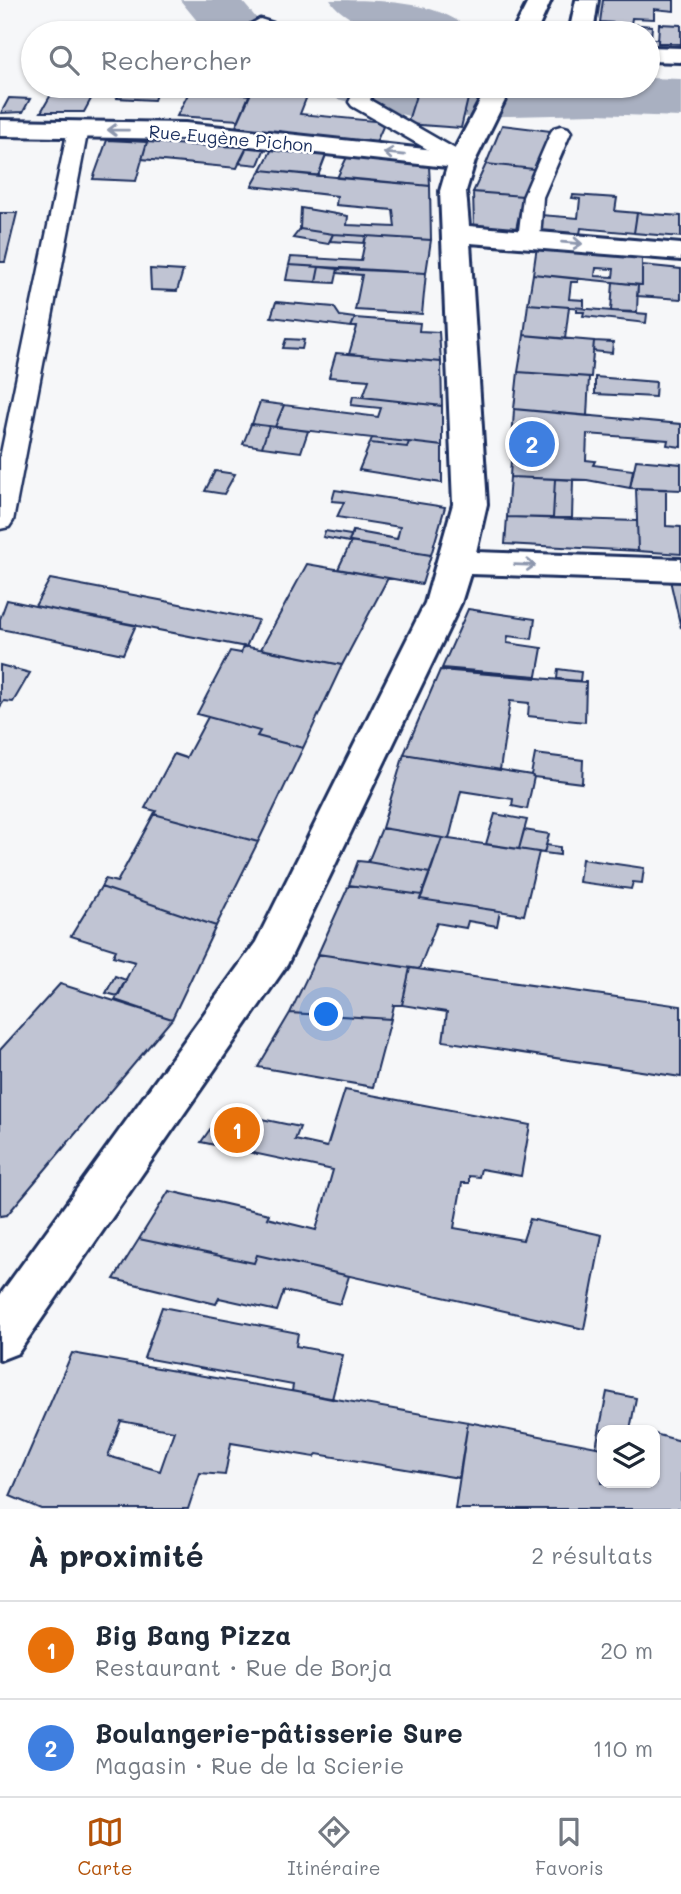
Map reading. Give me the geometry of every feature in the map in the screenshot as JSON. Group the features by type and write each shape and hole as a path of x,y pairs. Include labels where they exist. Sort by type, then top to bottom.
{"street":[{"path":"583,21 587,0"},
{"path":"660,54 681,55"},
{"path":"2,1330 272,953 443,603 470,505 453,191 461,161 492,102"},
{"name":"Rue Eugène Pichon","path":"0,128 185,131 461,161"},
{"path":"455,233 681,252"},
{"path":"456,562 681,570"}],"lane":[{"path":"361,98 359,102 461,161"},
{"path":"0,521 78,129"},
{"path":"529,239 533,197 561,132"}],"building":[{"path":"603,0 674,0 674,11 654,9 654,19 600,21"},
{"path":"660,24 681,25 681,44 660,43"},
{"path":"9,98 30,99 23,112 1,113"},
{"path":"49,98 92,98 84,112 41,112"},
{"path":"117,98 155,98 154,100"},
{"path":"186,98 249,98 239,120 177,116"},
{"path":"248,98 306,98 300,114 385,122 375,145 235,129"},
{"path":"415,98 468,98 461,128 407,124"},
{"path":"502,125 551,131 534,169 486,164"},
{"path":"107,140 147,142 136,181 93,179"},
{"path":"147,142 247,147 237,168 142,159"},
{"path":"247,147 265,148 258,165 239,163"},
{"path":"272,149 326,155 318,176 261,170"},
{"path":"347,157 429,166 430,186 337,178"},
{"path":"486,164 534,169 523,196 473,192"},
{"path":"261,170 430,186 431,240 333,234 300,229 301,208 348,216 347,225 395,227 393,210 336,205 337,196 252,186"},
{"path":"473,192 523,196 516,229 474,226"},
{"path":"573,195 617,198 615,211 637,213 634,233 581,228 580,234 539,231 541,215 578,218 580,199 572,198"},
{"path":"0,213 17,213 5,262 0,262"},
{"path":"637,213 681,216 681,237 634,233"},
{"path":"300,229 333,234 328,244 293,238"},
{"path":"333,234 366,236 364,243 330,241"},
{"path":"366,236 431,240 426,273 289,265 291,257 361,261"},
{"path":"537,246 642,254 642,285 533,274","holes":["596,268 614,269 613,277 595,276"]},
{"path":"289,265 319,267 316,282 286,280"},
{"path":"642,265 681,269 681,299 637,296 638,285 642,285"},
{"path":"319,267 338,269 335,283 316,282"},
{"path":"150,269 183,271 177,291 151,290"},
{"path":"338,269 426,273 422,314 355,310 362,275 337,273"},
{"path":"533,274 578,279 578,282 571,282 569,299 584,300 584,308 528,304"},
{"path":"613,282 638,285 637,312 611,311"},
{"path":"276,302 334,307 340,316 355,318 351,327 271,317"},
{"path":"528,304 569,307 565,339 524,335"},
{"path":"577,308 647,314 646,323 583,316 584,312 577,312"},
{"path":"355,318 420,323 419,331 439,332 441,362 349,354 357,327 351,327"},
{"path":"524,335 594,341 591,377 518,372"},
{"path":"286,339 304,340 302,349 283,348"},
{"path":"594,341 613,342 612,353 593,351"},
{"path":"336,353 441,362 442,406 363,397 369,380 329,377"},
{"path":"518,372 589,377 587,416 514,409"},
{"path":"595,377 656,382 655,397 595,394"},
{"path":"353,396 442,406 442,446 275,427 284,405 378,417 381,408 351,405"},
{"path":"260,402 284,405 275,427 252,424"},
{"path":"514,409 681,424 681,447 667,445 668,440 587,434 586,460 595,461 593,465 633,470 630,488 587,480 510,477"},
{"path":"251,424 269,426 262,447 243,444"},
{"path":"269,426 308,431 301,452 262,447"},
{"path":"372,438 409,442 407,447 370,443"},
{"path":"409,442 442,446 442,483 359,470 370,443 407,447"},
{"path":"636,460 681,464 681,490 630,488"},
{"path":"215,471 235,474 224,494 205,491"},
{"path":"510,477 555,479 553,518 507,517"},
{"path":"555,479 573,480 572,518 553,518"},
{"path":"636,488 666,489 666,526 681,527 681,554 638,551"},
{"path":"335,490 445,507 431,555 349,542 353,531 397,539 400,527 337,517 344,502 332,501"},
{"path":"507,517 637,521 638,551 505,544"},
{"path":"325,531 351,535 349,542 323,537"},
{"path":"351,542 431,555 422,584 338,569"},
{"path":"307,564 388,578 342,665 261,649"},
{"path":"50,579 258,620 246,647 35,606"},
{"path":"670,580 681,581 681,628"},
{"path":"7,600 136,625 123,654 0,629 0,619"},
{"path":"468,609 535,619 532,639 508,636 507,643 542,648 537,676 442,668"},
{"path":"243,646 342,665 303,748 257,736 260,731 197,714 230,651 241,653"},
{"path":"0,665 30,673 13,702 4,701 0,707"},
{"path":"558,669 581,672 580,681 557,679"},
{"path":"440,670 586,682 585,722 528,716 529,703 510,701 500,770 404,754"},
{"path":"208,717 260,731 257,736 303,748 258,842 154,814 156,811 145,808 174,754 186,758"},
{"path":"404,754 531,775 534,777 527,809 512,806 513,799 461,791 449,839 382,828"},
{"path":"535,754 583,760 582,783 534,777 531,775"},
{"path":"154,814 258,842 216,926 101,887 105,879 117,882"},
{"path":"495,814 527,820 519,849 486,844"},
{"path":"382,828 442,838 430,873 368,862"},
{"path":"524,830 549,834 544,853 519,849"},
{"path":"442,838 539,852 524,915 420,899"},
{"path":"546,845 560,847 560,855 544,853"},
{"path":"582,859 644,868 642,883 633,882 631,889 579,882"},
{"path":"358,861 430,873 422,895 349,885"},
{"path":"349,885 422,895 420,899 500,911 497,926 468,921 466,928 437,923 419,969 318,954"},
{"path":"101,887 216,926 172,1019 115,1000 135,962 113,956 116,950 71,936"},
{"path":"318,954 410,968 402,1005 394,1005 391,1019 290,1013"},
{"path":"410,968 681,1006 681,1077 443,1041 447,1012 402,1005"},
{"path":"115,976 126,980 118,996 106,993"},
{"path":"60,984 172,1019 7,1215 0,1216 0,1050"},
{"path":"290,1013 391,1019 373,1087 258,1067"},
{"path":"345,1090 530,1125 521,1176 481,1169 479,1177 469,1176 469,1183 462,1183 454,1228 523,1240 530,1219 602,1235 584,1329 257,1255 254,1263 139,1239 169,1191 269,1214 267,1218 316,1230 333,1170 201,1142 223,1111 300,1127 295,1140 327,1147"},
{"path":"139,1239 254,1263 257,1255 349,1276 340,1304 284,1291 277,1311 219,1298 216,1304 114,1279"},
{"path":"162,1307 298,1333 296,1346 343,1355 332,1399 292,1391 293,1385 144,1358"},
{"path":"72,1353 468,1422 459,1478 317,1454 314,1457 231,1443 225,1475 200,1473 188,1509 41,1509 10,1496","holes":["121,1421 174,1431 160,1471 108,1456"]},
{"path":"607,1392 636,1398 631,1425 600,1425"},
{"path":"468,1422 597,1447 597,1488 660,1488 660,1435 681,1441 681,1509 455,1509"}],"waterway":[{"path":"209,0 228,21"},
{"path":"359,0 412,21"},
{"path":"660,97 681,98"},
{"path":"413,98 462,98"}],"place":[{"name":"Boulangerie-pâtisserie Sure","path":"532,444"},
{"name":"Big Bang Pizza","path":"237,1130"}]}
